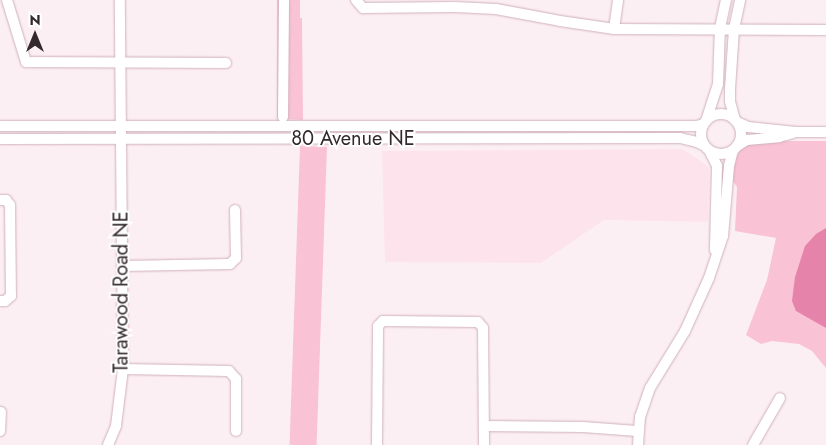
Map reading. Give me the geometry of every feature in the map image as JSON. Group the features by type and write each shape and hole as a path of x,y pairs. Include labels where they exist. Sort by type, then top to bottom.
{"street":[{"path":"7,0 26,62 226,63"},
{"name":"Tarawood Road NE","path":"108,445 116,426 123,369 120,0"},
{"path":"283,117 284,0"},
{"path":"356,0 363,8 455,3 560,22 614,28 826,30"},
{"path":"614,28 618,0"},
{"path":"715,256 717,166 701,136 718,84 720,28 726,0"},
{"path":"638,445 638,431 650,388 685,331 709,278 715,256 724,236 729,166 735,148 741,138 730,101 734,29 740,0"},
{"path":"705,122 716,115 724,114 748,127 796,132 826,132"},
{"name":"80 Avenue NE","path":"0,126 696,126 705,122"},
{"path":"707,148 724,154 747,140 779,137 796,132"},
{"name":"80 Avenue NE","path":"0,138 680,138 697,142 707,148"},
{"path":"0,200 6,200 10,205 11,296 5,301 0,301"},
{"path":"123,266 230,264 236,258 235,210"},
{"path":"377,445 378,326 383,321 478,322 483,328 484,445"},
{"path":"123,369 229,371 236,379 236,431"},
{"path":"753,445 780,398"},
{"path":"0,431 1,412"},
{"path":"484,426 611,428 638,431"}],"shaded area":[{"path":"277,0 300,0 300,18 302,18 303,120 277,119"},
{"path":"767,141 826,141 826,368 812,351 799,344 772,341 761,344 746,335 767,280 776,238 735,231 737,187 732,180 735,159 740,151 750,143"},
{"path":"300,146 327,147 317,445 290,445"},
{"path":"683,149 709,167 708,222 604,220 541,263 385,262 382,151"},
{"path":"826,228 826,328 796,311 792,301 795,277 805,246 816,234"}]}
